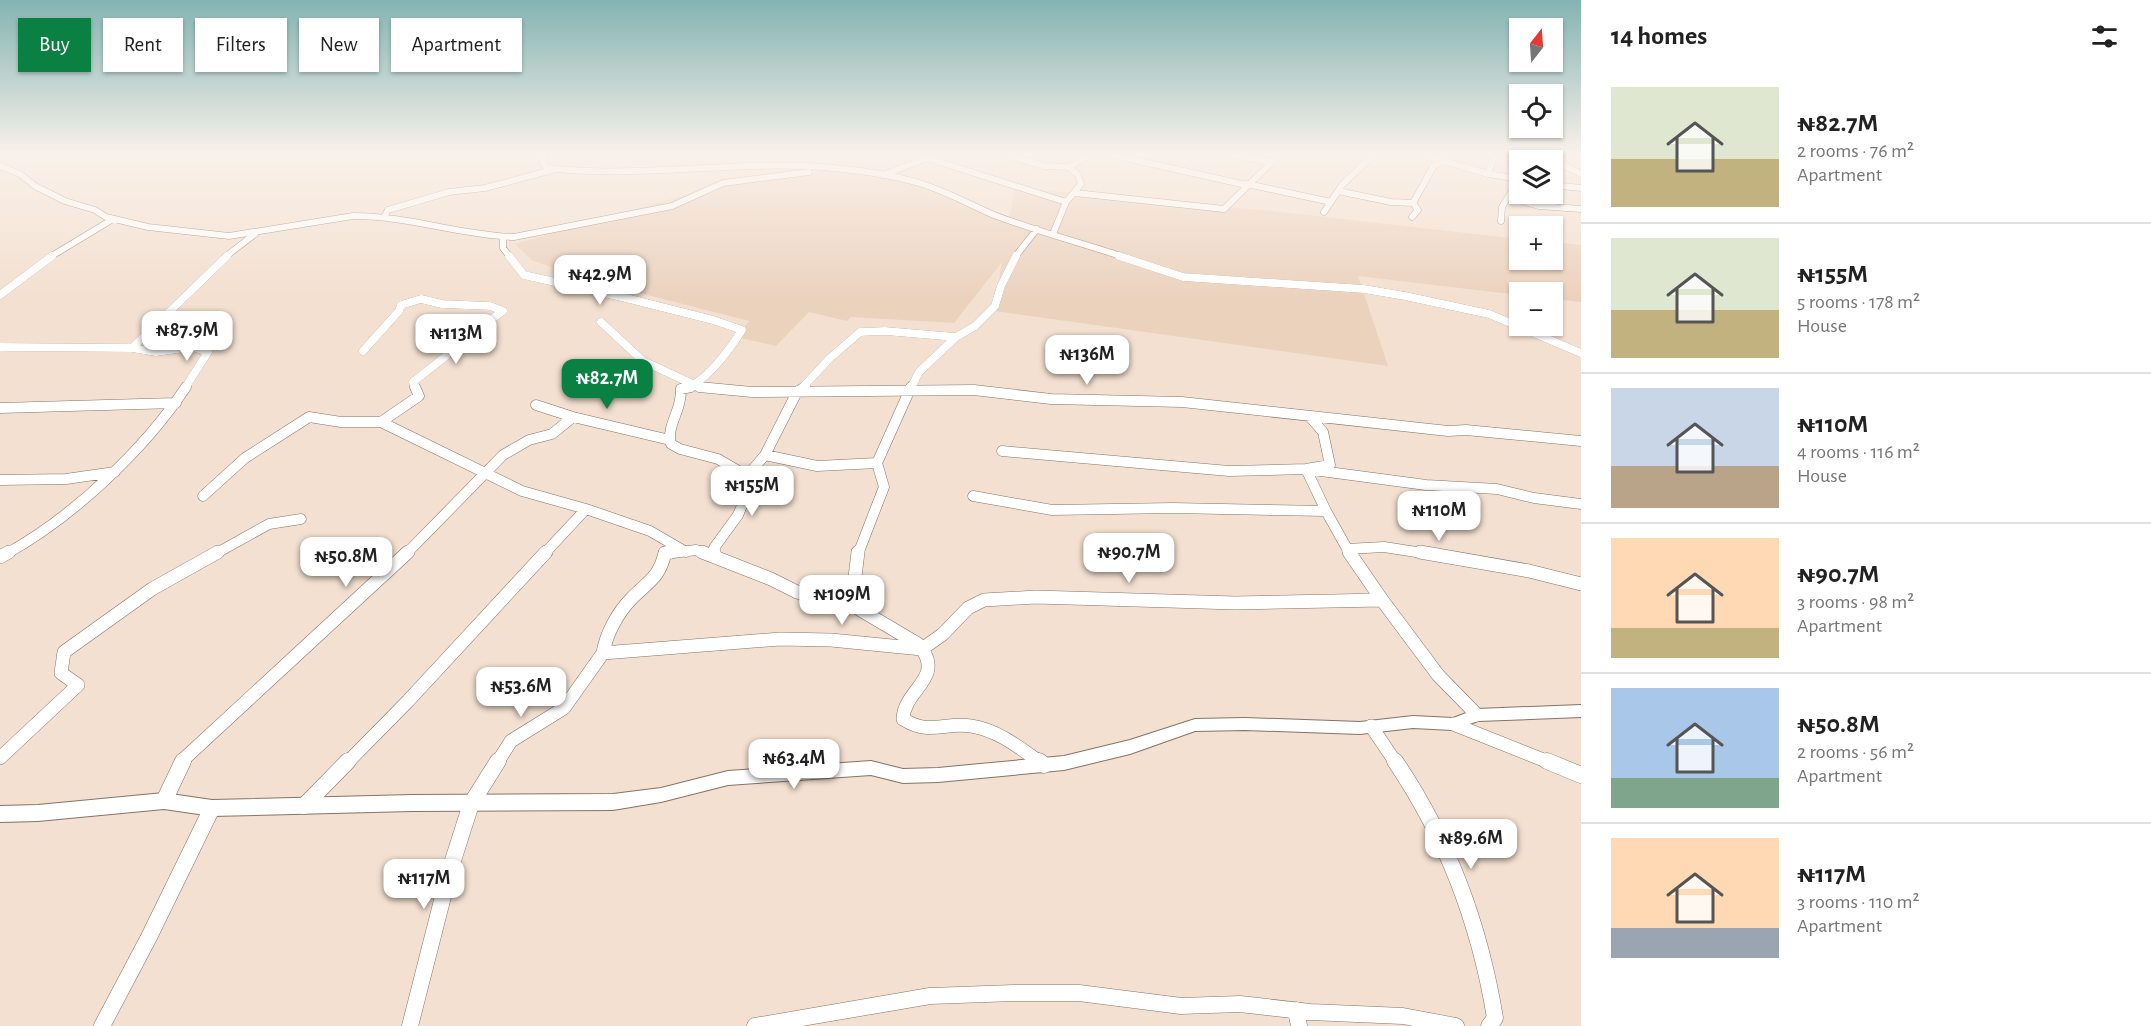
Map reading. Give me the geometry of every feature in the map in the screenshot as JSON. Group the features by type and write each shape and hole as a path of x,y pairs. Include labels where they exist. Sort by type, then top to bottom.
{"street":[{"path":"67,201 113,219 148,227 209,235 236,235 353,216 413,220 503,237 530,235 672,206 683,201"},
{"path":"384,217 388,210 419,201"},
{"path":"963,201 995,215 1184,277 1364,289 1480,311 1581,353"},
{"path":"1053,234 1066,202 1062,201"},
{"path":"1148,201 1224,209 1231,201"},
{"path":"1324,212 1331,201"},
{"path":"1385,201 1413,203 1418,210 1412,217"},
{"path":"1501,221 1502,207 1506,201"},
{"path":"1521,201 1539,206 1581,209"},
{"path":"0,295 47,259 113,219"},
{"path":"842,599 855,577 858,553 884,487 877,463 919,372 956,337 975,326 996,306 1001,286 1016,257 1037,229"},
{"path":"132,348 220,262 260,231"},
{"path":"503,237 503,248 524,275 713,320 742,330 733,344 696,386"},
{"path":"363,351 399,311 401,305 421,299 442,304 490,306 502,311 489,321 460,335 446,356 413,382 418,396 381,422"},
{"path":"601,322 643,361 696,386"},
{"path":"716,557 714,548 730,531 742,505 748,487 747,476 765,455 797,392 806,386 829,358 861,332 885,331 956,337"},
{"path":"0,347 132,348 156,352 192,347 208,352 203,365 163,420 116,472 17,549 0,557"},
{"path":"747,476 718,459 670,444 668,433 677,415 682,398 681,389 696,386 752,392 974,390 1051,399 1182,402 1448,431 1466,430 1580,442"},
{"path":"0,408 176,403"},
{"path":"536,405 573,417 670,440"},
{"path":"203,496 245,458 309,417 341,422 381,422 483,474 522,491 640,527 669,539 687,553"},
{"path":"164,801 185,759 417,544 503,455 529,440 552,434 573,417"},
{"path":"1002,451 1229,471 1306,469 1330,465 1323,432 1310,417"},
{"path":"765,455 817,466 877,463"},
{"path":"1306,469 1426,485 1497,489 1534,498 1581,504"},
{"path":"1306,469 1347,549 1402,629 1452,690 1477,715"},
{"path":"0,480 66,479 116,472"},
{"path":"973,496 1052,510 1173,508 1326,511"},
{"path":"304,806 408,701 586,509"},
{"path":"0,758 78,685 61,673 64,652 152,589 268,524 301,519"},
{"path":"1347,549 1384,547 1400,549 1530,572 1581,584"},
{"path":"410,1026 449,873 471,804 511,741 564,708 603,653 607,630 621,615 629,600 653,582 663,568 665,553 687,553 696,550 797,592 823,599 842,599 922,649 929,665 928,677 904,704 901,711 903,719 914,728 926,730 969,725 988,730 1044,765"},
{"path":"603,653 780,639 831,640 922,649 944,633 968,608 977,601 984,600 1036,597 1235,603 1382,600"},
{"path":"1453,724 1477,715 1581,711"},
{"path":"0,814 38,813 164,801 212,808 613,802 661,795 728,778 871,768 903,776 1064,763 1130,747 1195,725 1245,724 1342,728 1413,722 1453,724 1581,775"},
{"path":"1371,726 1427,812 1446,849 1490,978 1495,1018 1489,1026"},
{"path":"102,1026 149,937 212,808"},
{"path":"755,1026 930,996 1014,993 1079,993 1180,1006 1240,1004 1298,1018 1403,1016 1456,1026"}],"shaded area":[{"path":"664,201 959,201 1009,219 1013,201 1160,201 1509,238 1509,270 1563,270 1563,243 1581,245 1581,302 1563,300 1563,282 1509,282 1509,294 1358,276 1388,366 994,311 1002,262 954,323 851,317 847,321 809,312 776,346 736,337 749,321 601,283 533,261 515,244"}]}
